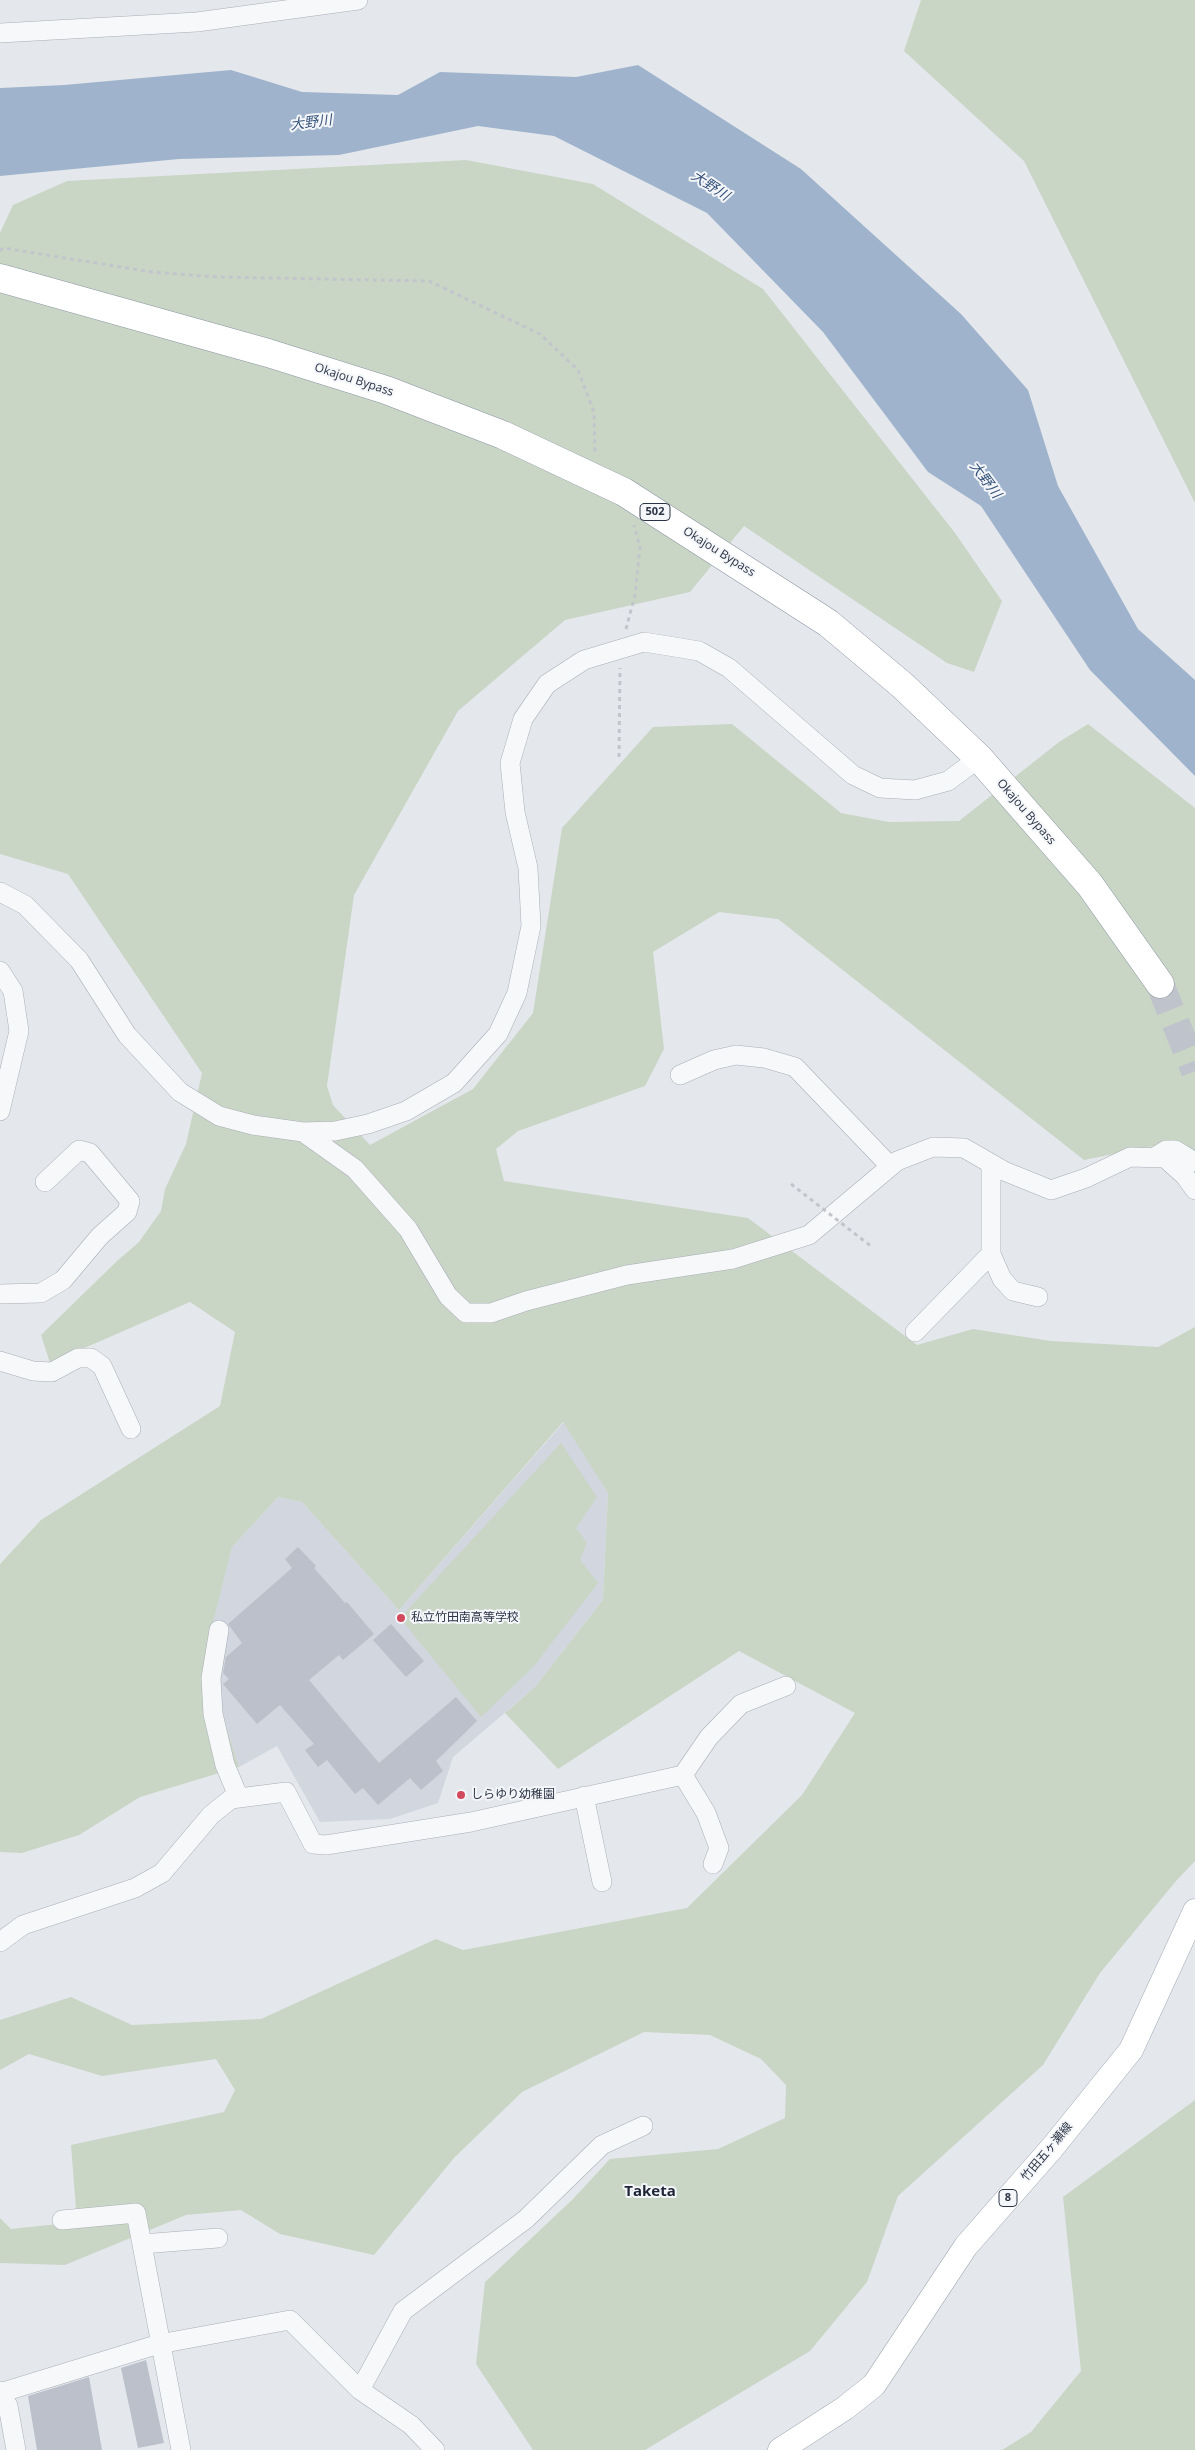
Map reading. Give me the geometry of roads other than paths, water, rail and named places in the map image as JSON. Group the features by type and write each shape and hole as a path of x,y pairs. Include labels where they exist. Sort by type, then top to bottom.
{"highway":[{"name":"Okajou Bypass","path":"0,278 259,350 386,390 503,436 575,467 624,492 828,623 902,685 979,758 1090,885 1160,984"}],"main road":[{"name":"竹田五ヶ瀬線","path":"780,2450 846,2408 874,2386 966,2246 1052,2148 1131,2050 1189,1933 1195,1911"}],"street":[{"path":"0,32 197,22 358,0"},
{"path":"0,892 25,905 79,960 126,1035 180,1092 219,1116 254,1126 303,1132 335,1132 368,1124 406,1111 454,1083 498,1034 517,993 530,926 528,868 514,812 510,763 523,719 548,684 584,660 644,642 699,651 729,668 853,775 880,788 915,790 948,782 979,758"},
{"path":"0,971 13,991 19,1031 0,1111"},
{"path":"680,1075 714,1060 736,1055 764,1058 795,1067 890,1166"},
{"path":"303,1132 356,1169 408,1229 448,1296 466,1313 491,1314 526,1300 627,1275 733,1259 809,1235 890,1166 897,1161 932,1147 964,1148 1004,1172 1052,1190 1086,1178 1130,1157 1165,1158 1185,1176 1195,1190"},
{"path":"0,1294 41,1292 63,1280 100,1236 127,1212 130,1200 90,1153 79,1150 45,1182"},
{"path":"1152,1158 1166,1150 1175,1150 1195,1162"},
{"path":"991,1164 991,1254 1002,1279 1013,1291 1038,1297"},
{"path":"915,1332 991,1254"},
{"path":"0,1361 33,1371 52,1372 78,1358 92,1358 102,1366 131,1429"},
{"path":"218,1630 211,1678 214,1714 225,1765 239,1798"},
{"path":"0,1942 23,1924 135,1888 162,1873 212,1815 231,1799 286,1792 313,1844 326,1844 471,1822 683,1776 709,1737 741,1704 786,1686"},
{"path":"683,1776 706,1813 719,1848 713,1864"},
{"path":"584,1796 602,1882"},
{"path":"360,2390 403,2311 526,2219 602,2145 643,2126"},
{"path":"62,2220 136,2213 159,2344 181,2450"},
{"path":"142,2244 218,2238"},
{"path":"16,2450 8,2406 0,2392 159,2344 290,2320 360,2390 411,2425 435,2450"}],"water":[{"name":"大野川","path":"638,65 801,169 961,314 1028,390 1058,486 1138,629 1195,680 1195,776 1090,670 981,506 928,472 823,332 707,213 554,136 478,126 339,155 179,159 0,176 0,88 64,85 231,70 302,92 398,95 440,72 576,77"}],"tunnel":[{"path":"1160,984 1195,1071"}],"place":[{"name":"私立竹田南高等学校","path":"401,1618"},
{"name":"しらゆり幼稚園","path":"461,1795"}],"district":[{"name":"Taketa","path":"650,2192"}]}
